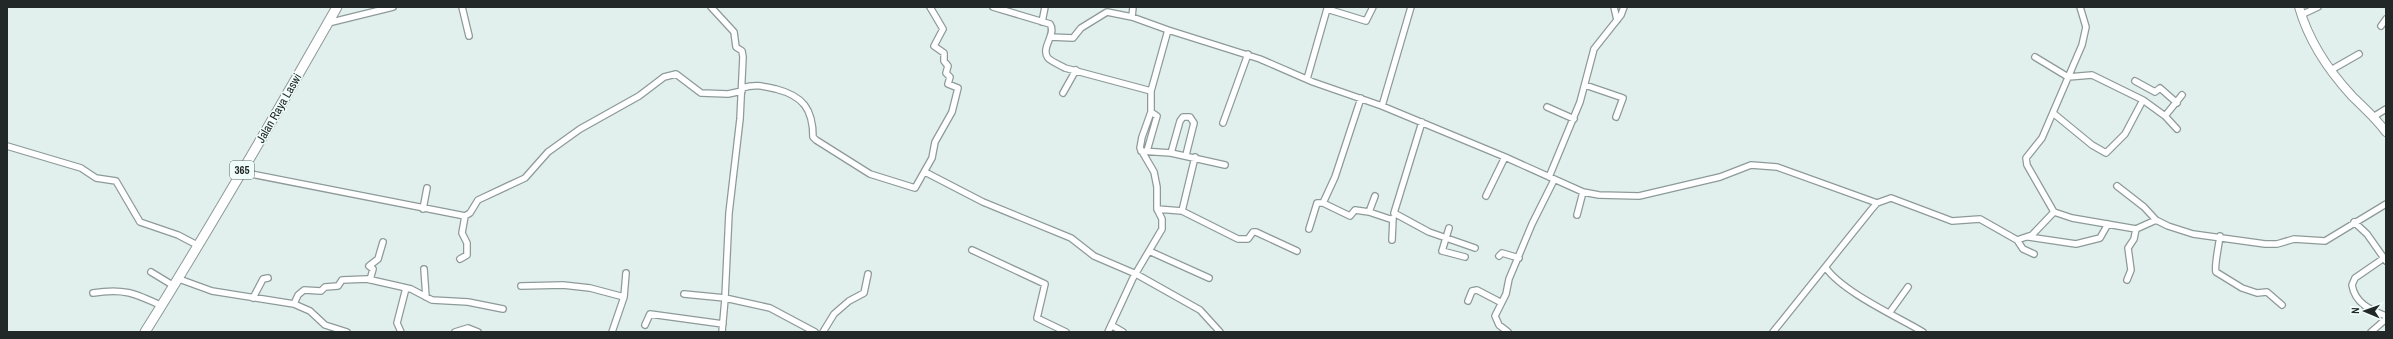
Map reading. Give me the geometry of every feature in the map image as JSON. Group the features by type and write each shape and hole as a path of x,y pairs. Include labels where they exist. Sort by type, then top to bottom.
{"main road":[{"name":"Jalan Raya Laswi","path":"145,332 199,246 214,216 337,7"},
{"path":"2300,11 2313,45 2331,70 2386,132"}],"street":[{"path":"328,22 393,7"},
{"path":"462,7 469,36"},
{"path":"711,7 732,30 736,47 742,53 742,90 729,213 722,332"},
{"path":"241,172 364,195 423,209 464,216 470,213 478,200 525,178 548,152 580,129 639,96 668,75 676,74 701,93 728,94 760,85 797,96 810,113 814,126 815,139 870,174 894,180 914,188 925,172 932,158 937,136 952,112 958,88 948,84 950,77 946,73 948,66 944,61 944,53 934,46 943,29 930,7"},
{"path":"994,7 1042,22 1052,27 1046,50 1049,59 1065,68 1150,91"},
{"path":"1042,22 1045,7"},
{"path":"1132,18 1133,7"},
{"path":"1307,79 1326,9 1366,21 1373,7"},
{"path":"1382,106 1411,7"},
{"path":"1614,7 1617,20"},
{"path":"1508,332 1495,320 1500,302 1504,299 1509,280 1552,178 1574,119 1594,50 1617,20 1624,7"},
{"path":"2080,7 2085,22 2084,37 2040,141 2025,159 2054,212 2072,218 2136,229 2156,220"},
{"path":"2300,11 2318,7"},
{"path":"1050,37 1073,38 1082,28 1107,12 1132,18 1248,54 1307,79 1422,122 1505,157 1582,192 1599,195 1639,196 1720,177 1751,165 1764,164 1777,167 1877,203"},
{"path":"2381,26 2386,19"},
{"path":"1108,332 1136,274 1162,229 1162,219 1157,209 1157,187 1154,172 1144,151 1142,137 1151,112 1150,91 1168,30"},
{"path":"1223,124 1248,54"},
{"path":"2331,70 2359,54"},
{"path":"2035,57 2068,77 2092,75 2143,100 2165,116 2177,129"},
{"path":"1063,93 1076,70"},
{"path":"2134,81 2155,92 2160,88 2177,102"},
{"path":"1585,85 1623,98 1616,117"},
{"path":"2165,116 2182,95"},
{"path":"1323,203 1335,177 1361,98"},
{"path":"2053,113 2092,145 2107,153 2125,134 2143,100"},
{"path":"1547,107 1574,119"},
{"path":"2373,116 2386,109"},
{"path":"1144,151 1157,116 1151,112"},
{"path":"1171,153 1180,120 1183,117 1190,117 1194,123 1186,156"},
{"path":"1392,240 1394,213 1422,122"},
{"path":"7,146 81,168 96,178 116,181 140,222 162,229 199,246"},
{"path":"1144,151 1195,157 1225,165"},
{"path":"1182,211 1195,157"},
{"path":"1486,196 1505,157"},
{"path":"925,172 983,202 1071,238 1094,256 1136,274 1200,310 1220,332"},
{"path":"2117,186 2144,207 2156,220 2193,234 2220,236 2265,244 2277,244 2294,239 2325,240 2386,204"},
{"path":"423,209 427,188"},
{"path":"1577,215 1582,192"},
{"path":"1369,212 1374,196"},
{"path":"1773,332 1877,203 1891,198 1952,221 1980,219 2017,240 2023,249 2034,254"},
{"path":"1309,230 1317,203 1323,203 1350,216 1355,210 1369,212 1393,220"},
{"path":"1157,209 1182,211 1238,239 1248,239 1253,232 1256,232 1297,252"},
{"path":"2017,240 2029,236 2039,230 2054,212"},
{"path":"1394,213 1429,232 1475,248"},
{"path":"460,259 467,255 467,243 462,233 464,216"},
{"path":"2354,222 2367,234 2385,260 2355,278 2352,285 2357,300 2373,311 2386,316"},
{"path":"2029,236 2080,243 2100,238 2108,224"},
{"path":"1449,228 1445,237 1443,252 1465,258"},
{"path":"2127,280 2131,270 2128,248 2134,239 2136,229"},
{"path":"2220,236 2219,253 2214,267 2216,272 2242,288 2257,293 2267,292 2282,305"},
{"path":"370,280 373,269 369,266 378,259 383,242"},
{"path":"972,250 1045,284 1037,318 1066,332"},
{"path":"1149,251 1209,278"},
{"path":"1500,256 1502,254 1519,258"},
{"path":"1826,268 1833,277 1854,293 1923,332"},
{"path":"424,269 426,297"},
{"path":"150,272 176,282 253,298 294,304 310,311 326,325 347,332"},
{"path":"612,332 624,297 626,273"},
{"path":"823,332 834,314 849,301 864,293 868,274"},
{"path":"253,298 263,279 268,278"},
{"path":"294,304 298,295 304,290 321,291 325,287 338,286 341,281 348,279 370,280 406,288 426,297 503,309"},
{"path":"521,286 568,285 597,289 624,297"},
{"path":"1890,312 1908,287"},
{"path":"401,332 397,323 406,288"},
{"path":"93,293 123,290 133,292 162,306"},
{"path":"1468,301 1472,291 1477,290 1500,302"},
{"path":"684,294 725,299 770,308 815,332"},
{"path":"645,325 650,314 723,324"},
{"path":"2371,332 2386,319"},
{"path":"1111,325 1123,332"},
{"path":"455,332 468,328 478,332"}]}
